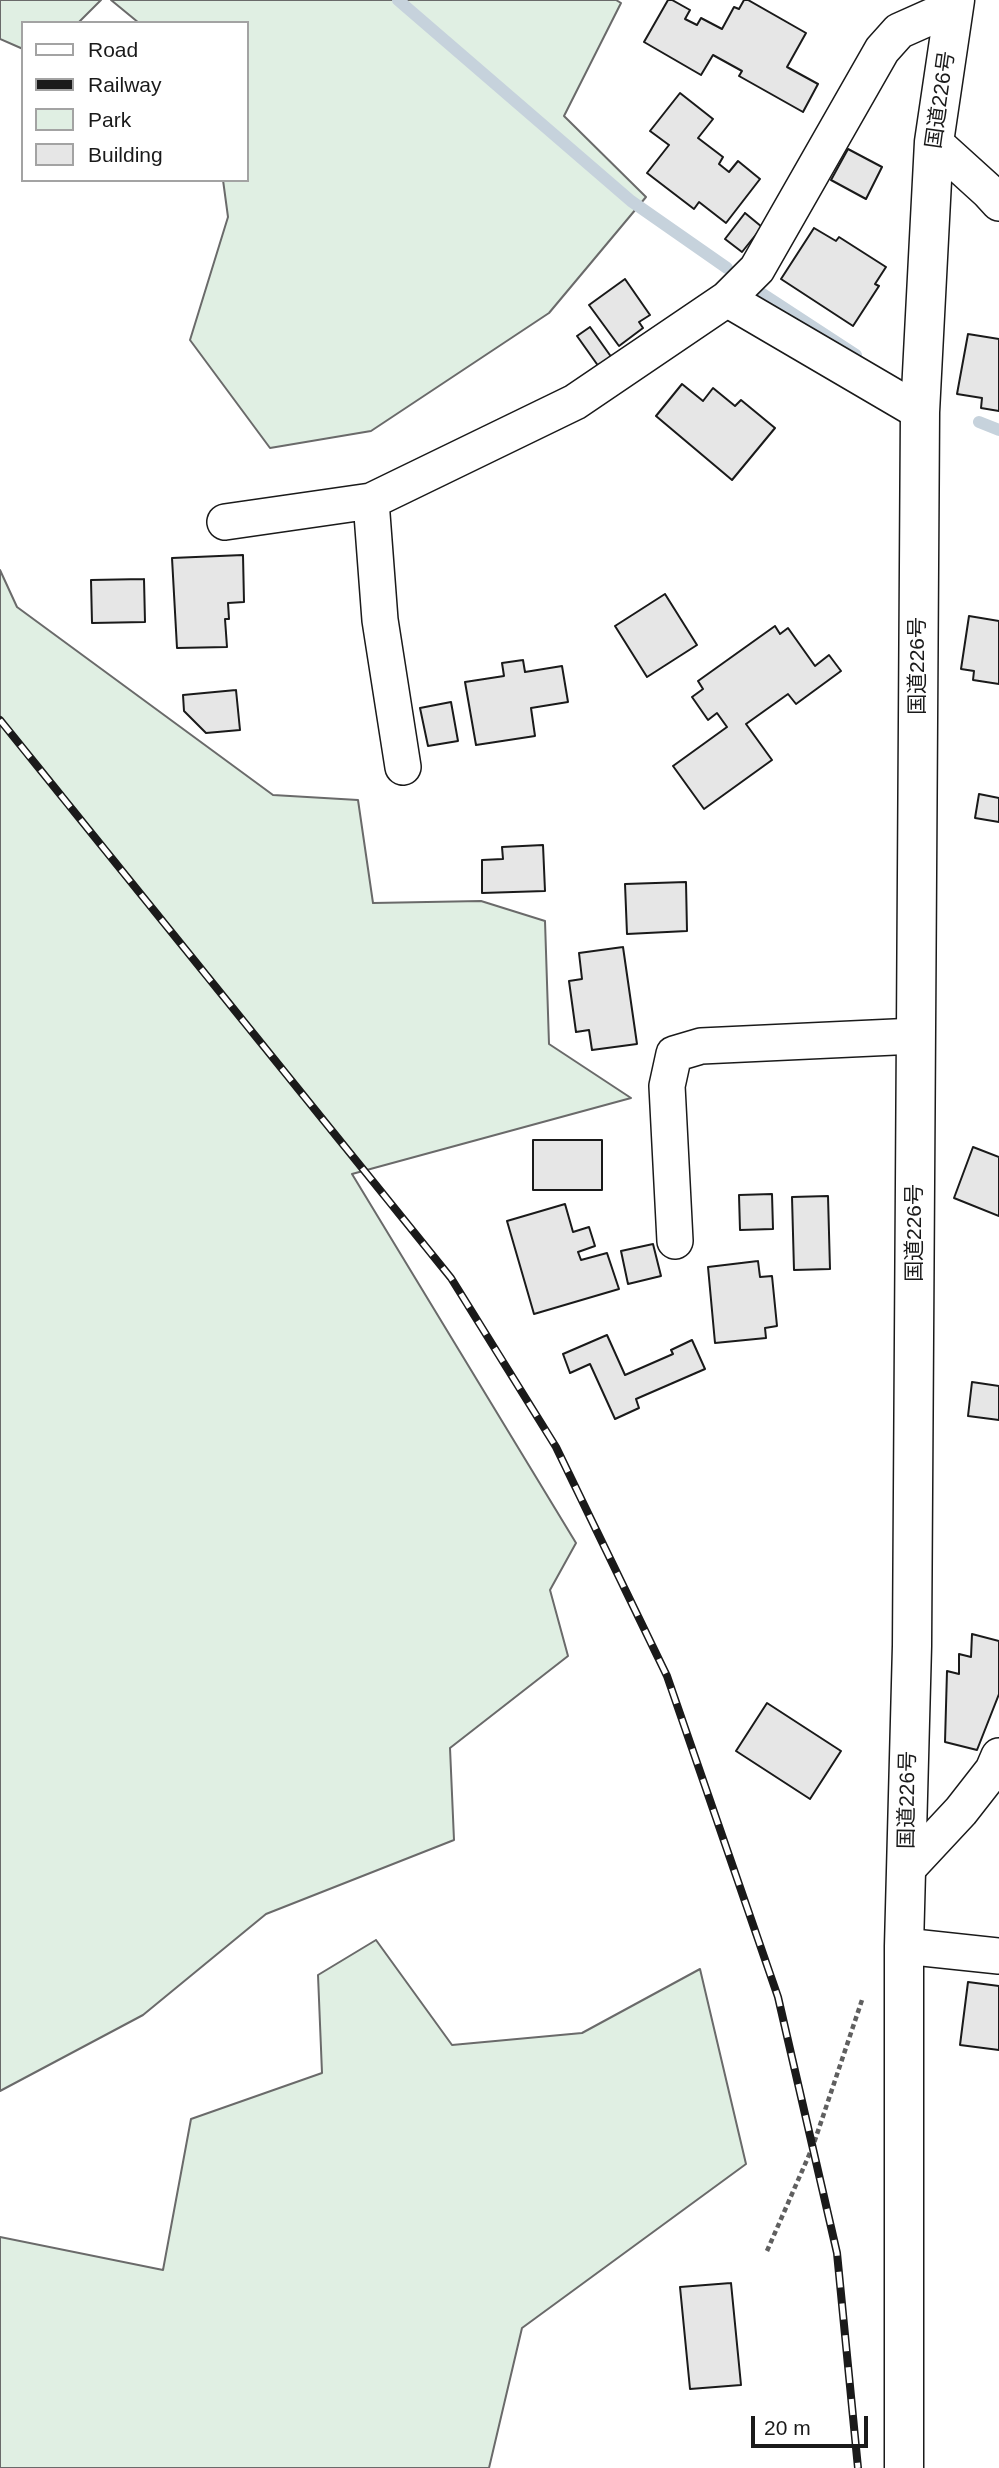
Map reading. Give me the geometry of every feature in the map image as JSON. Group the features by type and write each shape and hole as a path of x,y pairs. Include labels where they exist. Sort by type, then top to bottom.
{"highway":[{"name":"国道226号","path":"904,2468 904,1946 912,1632 920,412 934,142 954,3"}],"street":[{"path":"225,522 371,501 575,402 727,299 757,269 882,50 899,31 954,3"},
{"path":"934,142 999,203"},
{"path":"727,299 920,412"},
{"path":"371,501 380,620 403,767"},
{"path":"675,1241 667,1086 674,1054 701,1046 916,1036"},
{"path":"906,1870 961,1811 993,1770 999,1756"},
{"path":"904,1946 999,1956"}],"path":[{"path":"767,2250 813,2146 866,1988"}],"green space":[{"path":"0,0 101,0 80,21 21,21 21,48 0,39"},
{"path":"111,0 616,0 621,3 564,116 646,197 549,313 371,431 270,448 190,340 228,217 223,182 248,182 248,21 137,21"},
{"path":"0,570 17,607 273,795 358,800 373,903 481,901 545,921 549,1044 631,1098 352,1174 576,1543 550,1590 568,1656 450,1748 454,1840 266,1914 143,2015 0,2091"},
{"path":"376,1940 452,2045 582,2033 700,1969 746,2164 522,2328 489,2468 0,2468 0,2237 163,2270 191,2119 322,2073 318,1975"}],"building":[{"path":"668,0 690,10 685,19 697,25 701,18 722,29 734,7 739,9 744,0 748,0 806,33 787,67 818,84 803,112 739,76 742,71 713,55 701,75 644,42"},
{"path":"680,93 713,119 698,138 723,157 719,164 729,172 738,161 760,179 726,223 699,202 694,209 647,173 669,145 650,131"},
{"path":"848,149 882,167 866,199 831,180"},
{"path":"745,213 762,227 742,252 725,239"},
{"path":"814,228 836,241 839,237 886,267 875,284 879,286 853,326 781,279"},
{"path":"625,279 650,315 639,322 643,328 619,346 589,305"},
{"path":"590,327 612,358 599,367 577,336"},
{"path":"968,334 999,339 999,411 981,408 982,398 957,394"},
{"path":"682,384 703,401 713,388 735,406 741,400 775,428 732,480 656,416"},
{"path":"243,555 244,602 228,603 229,619 225,619 227,647 177,648 172,558"},
{"path":"144,579 145,622 92,623 91,580"},
{"path":"665,594 697,645 647,677 615,626"},
{"path":"969,616 999,621 999,684 973,680 974,671 961,669"},
{"path":"775,626 780,634 788,628 815,666 829,655 841,671 796,704 788,694 746,724 772,760 704,809 673,766 727,727 717,713 708,720 692,697 703,689 698,681"},
{"path":"523,660 525,672 562,666 568,702 531,708 535,736 476,745 465,682 504,676 502,663"},
{"path":"236,690 240,730 206,733 184,711 183,695"},
{"path":"451,702 458,741 428,746 420,708"},
{"path":"979,794 999,798 999,822 975,818"},
{"path":"543,845 545,891 482,893 482,860 503,859 502,847"},
{"path":"686,882 687,931 627,934 625,884"},
{"path":"623,947 637,1044 592,1050 589,1030 576,1032 569,981 582,979 579,953"},
{"path":"533,1140 602,1140 602,1190 533,1190"},
{"path":"973,1147 999,1157 999,1216 954,1198"},
{"path":"772,1194 773,1229 740,1230 739,1195"},
{"path":"828,1196 830,1269 794,1270 792,1197"},
{"path":"565,1204 573,1232 589,1227 595,1246 578,1252 581,1260 607,1253 619,1289 534,1314 507,1221"},
{"path":"653,1244 661,1276 628,1284 621,1251"},
{"path":"758,1261 760,1277 772,1276 777,1326 765,1328 766,1338 715,1343 708,1267"},
{"path":"607,1335 625,1375 673,1354 671,1350 692,1340 705,1369 636,1399 639,1408 615,1419 590,1364 570,1373 563,1354"},
{"path":"972,1382 999,1386 999,1420 968,1416"},
{"path":"972,1634 999,1641 999,1694 977,1750 945,1742 947,1671 959,1674 959,1654 971,1657"},
{"path":"767,1703 841,1751 810,1799 736,1751"},
{"path":"968,1982 999,1986 999,2050 960,2045"},
{"path":"731,2283 741,2385 690,2389 680,2287"}],"waterway":[{"path":"398,0 631,201 727,268"},
{"path":"758,291 856,355"},
{"path":"979,422 999,430"}],"railway":[{"path":"0,720 451,1278 556,1447 667,1676 778,1997 837,2253 858,2468"}]}
